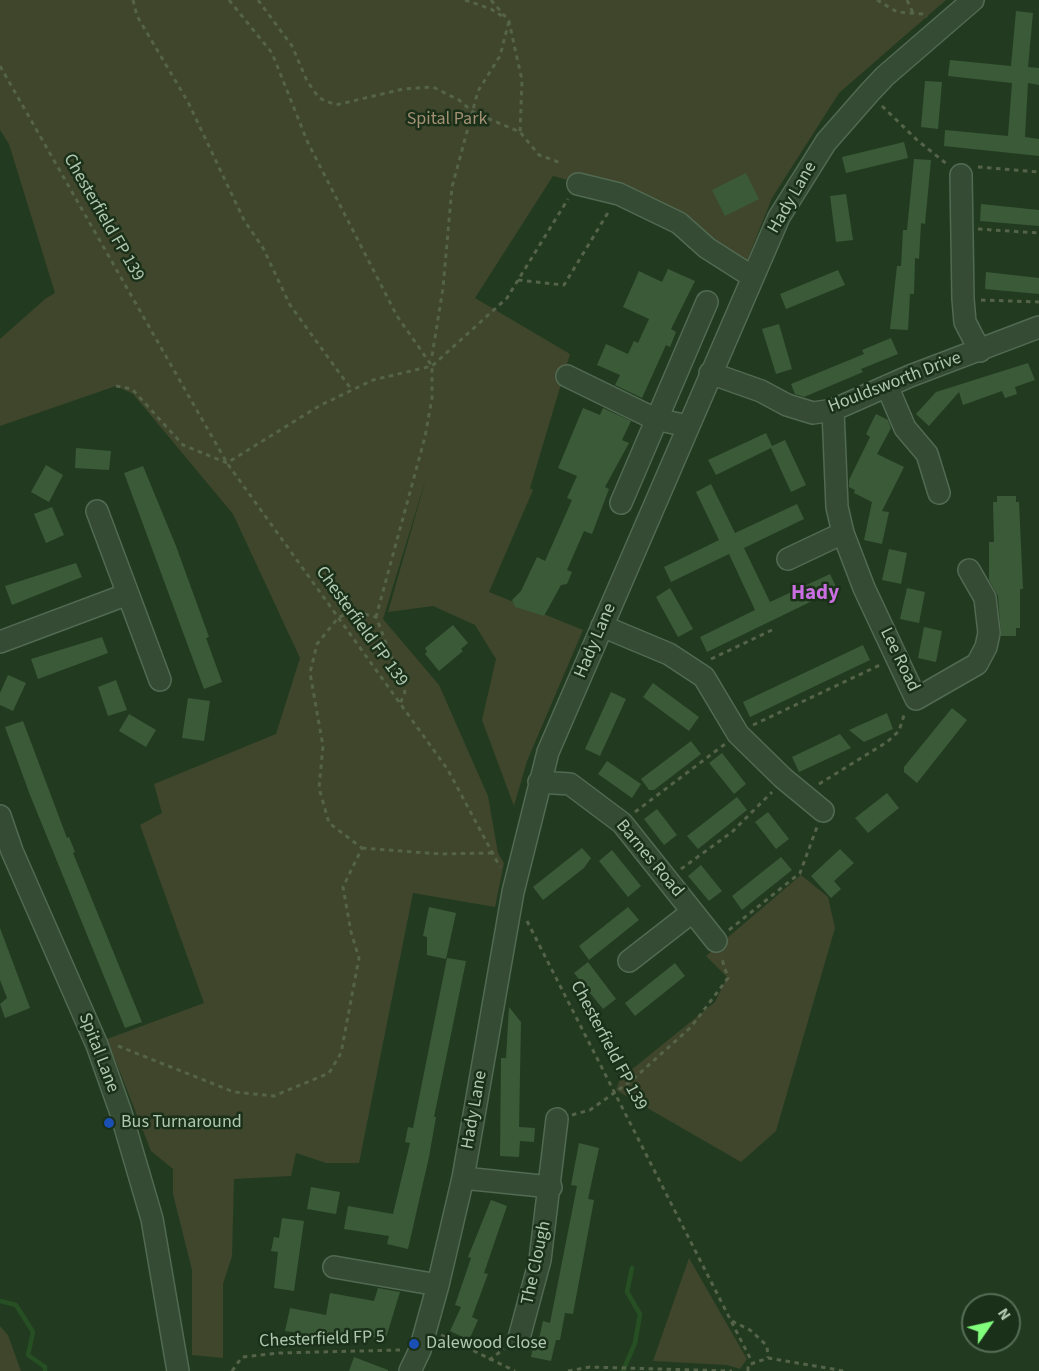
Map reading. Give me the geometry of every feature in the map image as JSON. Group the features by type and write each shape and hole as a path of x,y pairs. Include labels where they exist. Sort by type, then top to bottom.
{"street":[{"name":"Hady Lane","path":"410,1371 420,1350 438,1285 463,1178 513,892 548,752 751,276 779,217 826,142 869,93 885,76 973,0"},
{"name":"Houldsworth Drive","path":"960,170 960,228 965,322 980,351"},
{"path":"578,184 619,194 679,223 707,248 751,276"},
{"path":"621,503 707,302"},
{"name":"Houldsworth Drive","path":"710,374 761,391 787,405 813,413 833,410 887,386 1039,327"},
{"path":"567,376 655,419 688,426"},
{"path":"887,386 906,428 927,454 939,493"},
{"name":"Lee Road","path":"833,410 837,507 843,533 864,588 916,699 977,664 986,647 989,633 985,598 969,570"},
{"path":"97,512 160,680"},
{"path":"788,560 843,533"},
{"path":"0,642 128,594"},
{"path":"602,626 693,668 704,677 738,734 783,778 823,811"},
{"name":"Barnes Road","path":"539,782 570,784 622,823 716,941"},
{"name":"Spital Lane","path":"0,816 12,850 97,1045 121,1113 152,1219 178,1371"},
{"name":"Barnes Road","path":"629,961 692,912"},
{"name":"The Clough","path":"519,1338 540,1260 551,1187 557,1119"},
{"path":"463,1178 551,1187"},
{"path":"334,1267 438,1285"}],"path":[{"path":"133,0 137,16 188,102 244,220 263,248 290,305 352,390"},
{"path":"229,0 272,53 308,143 397,316 432,366 432,398 425,437 376,617 405,692 400,704"},
{"path":"258,0 292,46 307,81 319,98 336,105 403,89 433,87 459,100 472,112 520,132 539,155 561,163"},
{"path":"465,0 491,9 509,21"},
{"path":"491,0 509,21 522,80 520,132"},
{"path":"877,0 897,12 923,14"},
{"path":"907,0 913,13"},
{"path":"432,356 443,288 452,187 478,91 500,56 509,21"},
{"name":"Chesterfield FP 139","path":"0,66 227,463 448,770 616,1090 751,1360"},
{"path":"869,93 916,140 936,153 944,165 960,170 1039,172"},
{"path":"116,386 132,389 183,445 227,463 319,406 373,380 432,366 507,298 578,184"},
{"path":"518,280 564,285 619,194"},
{"path":"960,228 1039,233"},
{"path":"963,299 1039,302"},
{"path":"376,617 351,611 338,618 316,644 310,673 323,746 319,788 329,823 362,848 440,854 492,853"},
{"path":"693,668 771,630"},
{"path":"622,823 738,734 897,657"},
{"path":"804,796 887,742 899,731 902,716 916,699"},
{"path":"668,879 732,832 759,807 783,778"},
{"path":"557,1119 590,1110 631,1081 691,1027 728,978 716,941 800,873 823,811"},
{"path":"97,1045 109,1044 132,1051 186,1075 234,1092 274,1096 329,1073 340,1053 359,958 351,932 343,887 362,848"},
{"path":"732,1321 750,1330 767,1346 768,1358"},
{"path":"426,1322 443,1336 515,1371"},
{"name":"Chesterfield FP 5","path":"232,1371 242,1357 279,1353 420,1350"},
{"path":"748,1371 748,1365 768,1358 844,1371"},
{"path":"568,1371 590,1368 732,1371"}],"green space":[{"name":"Spital Park","path":"0,0 946,0 839,93 772,198 743,271 619,194 553,176 475,298 570,354 530,488 533,490 489,592 583,630 527,761 514,806 482,720 496,659 475,625 433,606 388,612 427,475 383,619 439,685 488,796 498,853 504,863 495,907 413,893 359,1163 326,1163 296,1153 291,1176 234,1179 232,1256 223,1284 223,1358 192,1355 192,1270 173,1194 173,1169 151,1151 107,1039 204,1003 140,825 162,813 154,784 276,734 300,658 233,514 133,394 116,386 0,426 0,339 45,299 55,293 9,144 0,130"},
{"path":"801,875 828,897 835,928 776,1131 741,1162 616,1090 620,1079 715,1002 727,977 706,956"},
{"path":"689,1258 747,1359 740,1369 727,1365 653,1361"},
{"path":"0,1326 8,1335 21,1371 0,1371"}],"building":[{"path":"1016,11 1033,13 1028,67 1039,68 1039,85 1028,83 1025,137 1039,139 1039,156 944,146 945,130 1008,136 1012,83 948,76 950,60 1011,66"},
{"path":"925,81 942,82 938,129 921,127"},
{"path":"904,142 908,158 846,173 842,157"},
{"path":"914,159 931,160 925,224 921,223 919,259 915,258 914,294 910,294 908,330 890,329 897,266 901,266 903,230 907,230"},
{"path":"746,173 759,199 725,216 712,190"},
{"path":"846,194 853,240 836,242 830,196"},
{"path":"981,204 1039,210 1039,226 980,221"},
{"path":"668,269 695,281 671,329 676,332 670,347 666,345 642,398 615,385 620,375 597,365 606,344 628,354 634,341 638,343 649,319 623,307 639,271 662,282"},
{"path":"838,270 845,285 786,309 780,294"},
{"path":"986,272 1039,278 1039,294 985,289"},
{"path":"779,324 792,369 776,374 762,329"},
{"path":"891,338 898,354 861,369 863,372 804,397 795,394 791,384 864,354 862,350"},
{"path":"1028,363 1035,380 1015,387 1017,394 1005,398 1002,391 963,405 959,392 929,426 916,414 936,392"},
{"path":"583,408 600,415 603,408 631,421 622,440 629,443 605,487 609,489 592,534 584,531 567,570 572,572 567,584 561,585 544,616 515,607 512,600 521,591 537,557 545,561 572,500 567,498 577,476 558,468"},
{"path":"876,414 888,420 891,428 877,454 904,467 882,511 889,512 882,544 864,540 872,502 854,493 855,490 849,487 849,480 870,437 866,434"},
{"path":"766,433 772,446 785,440 806,485 791,492 771,448 716,475 708,460"},
{"path":"76,448 111,451 109,470 75,468"},
{"path":"46,465 63,475 49,502 31,492"},
{"path":"143,466 176,546 209,637 206,638 222,682 204,689 124,473"},
{"path":"711,484 735,533 797,504 804,519 744,548 770,602 830,574 837,589 707,652 700,637 755,610 729,554 671,582 664,567 719,540 696,492"},
{"path":"997,496 1016,496 1016,502 1019,502 1023,589 1020,589 1020,628 1016,628 1016,636 1001,636 998,596 989,580 989,542 994,542 993,502 997,502"},
{"path":"52,507 64,535 46,543 34,514"},
{"path":"889,549 907,553 901,584 882,580"},
{"path":"76,563 82,577 12,605 5,586"},
{"path":"670,588 693,629 678,637 656,597"},
{"path":"907,588 925,592 919,623 900,619"},
{"path":"453,625 468,643 461,649 463,651 439,671 425,654 427,652 425,648"},
{"path":"924,627 942,631 936,662 918,658"},
{"path":"102,637 108,653 38,679 31,659"},
{"path":"863,645 870,660 750,717 743,702"},
{"path":"8,675 26,683 13,711 0,705 0,693"},
{"path":"116,680 127,710 108,716 98,687"},
{"path":"653,683 699,717 689,731 643,697"},
{"path":"611,692 626,699 600,756 585,749"},
{"path":"188,698 210,701 204,741 182,738"},
{"path":"952,708 967,720 917,783 904,772 904,767"},
{"path":"887,713 893,729 864,742 849,730"},
{"path":"129,714 156,730 146,747 119,731"},
{"path":"23,721 67,838 69,837 75,852 73,853 142,1022 125,1028 30,795 5,727"},
{"path":"840,734 851,748 799,772 792,757"},
{"path":"691,741 701,754 654,790 649,790 641,779"},
{"path":"722,753 746,784 734,794 709,763"},
{"path":"607,761 641,784 632,798 598,774"},
{"path":"887,793 899,808 868,833 855,818"},
{"path":"737,797 747,810 698,849 687,836"},
{"path":"657,809 677,835 664,845 644,819"},
{"path":"768,812 789,839 776,849 755,822"},
{"path":"582,848 591,858 584,868 543,900 533,887"},
{"path":"840,849 854,863 834,881 841,889 831,898 811,876"},
{"path":"612,850 641,886 628,897 599,861"},
{"path":"781,857 792,870 742,910 732,896"},
{"path":"701,865 722,891 709,901 688,876"},
{"path":"429,907 456,913 446,959 427,955 427,937 423,936"},
{"path":"628,907 639,920 589,960 579,946"},
{"path":"0,928 30,1008 5,1018 0,1004 7,998 0,980"},
{"path":"447,958 466,961 434,1117 436,1117 429,1157 408,1249 387,1244 389,1236 344,1229 348,1206 393,1214 410,1143 405,1142 408,1127 413,1128"},
{"path":"588,962 616,999 603,1009 574,973"},
{"path":"675,963 685,976 635,1016 625,1003"},
{"path":"509,1007 521,1022 519,1127 535,1128 534,1142 520,1141 519,1157 500,1156 501,1058 506,1058"},
{"path":"579,1143 599,1148 588,1199 594,1200 573,1314 565,1313 560,1340 556,1340 551,1361 531,1357 534,1342 538,1343 543,1321 550,1323 577,1186 571,1185"},
{"path":"311,1187 340,1192 336,1214 307,1209"},
{"path":"491,1200 507,1206 484,1273 488,1274 472,1317 478,1320 469,1340 450,1331 461,1307 455,1305 471,1258 468,1257"},
{"path":"282,1218 304,1221 294,1291 274,1288 278,1252 271,1251 274,1237 279,1238"},
{"path":"378,1288 400,1292 385,1341 345,1328 343,1339 285,1331 290,1308 326,1315 330,1293 374,1301"},
{"path":"354,1357 388,1370 388,1371 349,1371"}],"waterway":[{"path":"623,1371 635,1343 640,1314 627,1292 632,1268"},
{"path":"0,1301 16,1305 33,1332 28,1355 45,1367 45,1371"}],"place":[{"name":"Bus Turnaround","path":"109,1123"},
{"name":"Dalewood Close","path":"414,1344"}],"district":[{"name":"Hady","path":"815,594"}]}
